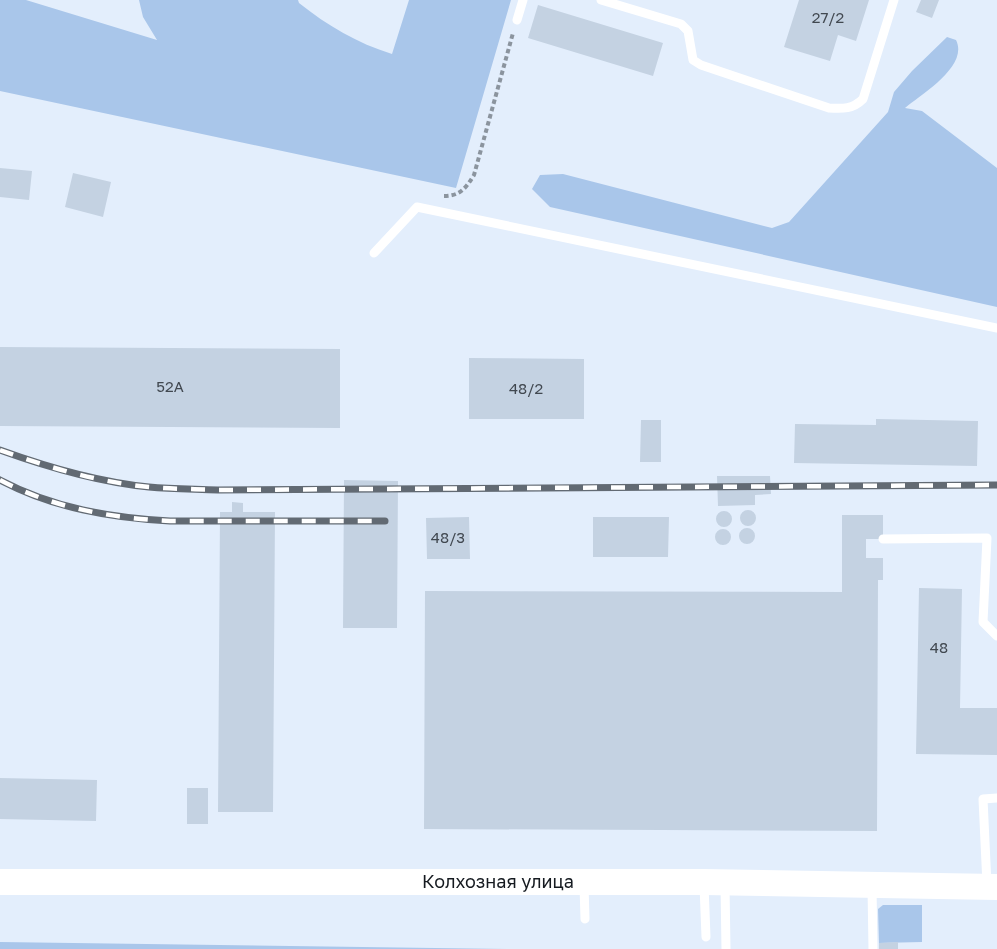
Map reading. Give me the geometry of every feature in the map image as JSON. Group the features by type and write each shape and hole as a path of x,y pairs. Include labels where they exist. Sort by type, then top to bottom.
{"street":[{"name":"Колхозная улица","path":"0,882 584,882 992,887"}],"lane":[{"path":"517,20 523,0"},
{"path":"601,0 681,24 688,31 693,60 701,65 829,108 844,109 855,106 863,99 894,0"},
{"path":"374,253 417,207 997,328"},
{"path":"883,539 987,538 983,622 997,636"},
{"path":"992,887 983,799 997,798"},
{"path":"584,882 585,919"},
{"path":"706,937 714,883"},
{"path":"714,883 726,949"},
{"path":"872,885 873,949"}],"path":[{"path":"417,207 424,196 453,196 464,190 474,176 517,20"}],"shaded area":[{"path":"0,0 26,0 157,40 143,17 139,0 298,0 299,3 343,33 392,54 409,0 511,0 456,188 0,91"},
{"path":"947,37 956,40 958,50 956,60 942,78 905,108 922,111 997,168 997,307 550,207 532,189 540,175 563,174 772,228 789,222 888,112 894,92"},
{"path":"883,905 922,905 922,942 879,943 878,909"},
{"path":"0,942 507,949 0,949"}],"building":[{"path":"799,0 869,0 856,41 838,35 830,61 784,47"},
{"path":"921,0 939,0 932,18 916,12"},
{"path":"538,5 663,43 653,76 528,38"},
{"path":"0,168 32,171 29,200 0,197"},
{"path":"73,173 111,182 103,217 65,207"},
{"path":"0,347 340,349 340,428 0,426"},
{"path":"469,358 584,359 584,419 469,419"},
{"path":"876,419 978,421 977,466 794,463 795,424 876,425"},
{"path":"641,420 661,420 661,462 640,462"},
{"path":"717,476 770,476 771,494 755,495 755,505 718,506"},
{"path":"344,480 398,481 397,628 343,628"},
{"path":"232,502 243,503 243,512 275,512 273,812 218,812 220,512 232,512"},
{"path":"745,510 751,510 756,518 754,524 745,526 740,521 740,515"},
{"path":"721,511 727,511 732,519 730,525 721,527 716,522 716,516"},
{"path":"842,515 883,515 883,539 866,539 866,558 883,558 883,580 878,580 877,831 424,829 425,591 842,592"},
{"path":"469,517 470,559 427,559 426,518"},
{"path":"593,517 669,517 668,557 593,557"},
{"path":"744,528 750,528 755,536 753,542 744,544 739,539 739,533"},
{"path":"720,529 726,529 731,537 729,543 720,545 715,540 715,534"},
{"path":"919,588 962,589 960,708 997,708 997,755 916,754"},
{"path":"0,778 97,780 96,821 0,819"},
{"path":"187,788 208,788 208,824 187,824"},
{"path":"898,942 898,949 879,949 879,943"}],"railway":[{"path":"0,450 92,478 130,485 184,489 997,485"},
{"path":"0,480 41,498 83,510 126,517 170,521 385,521"}]}
